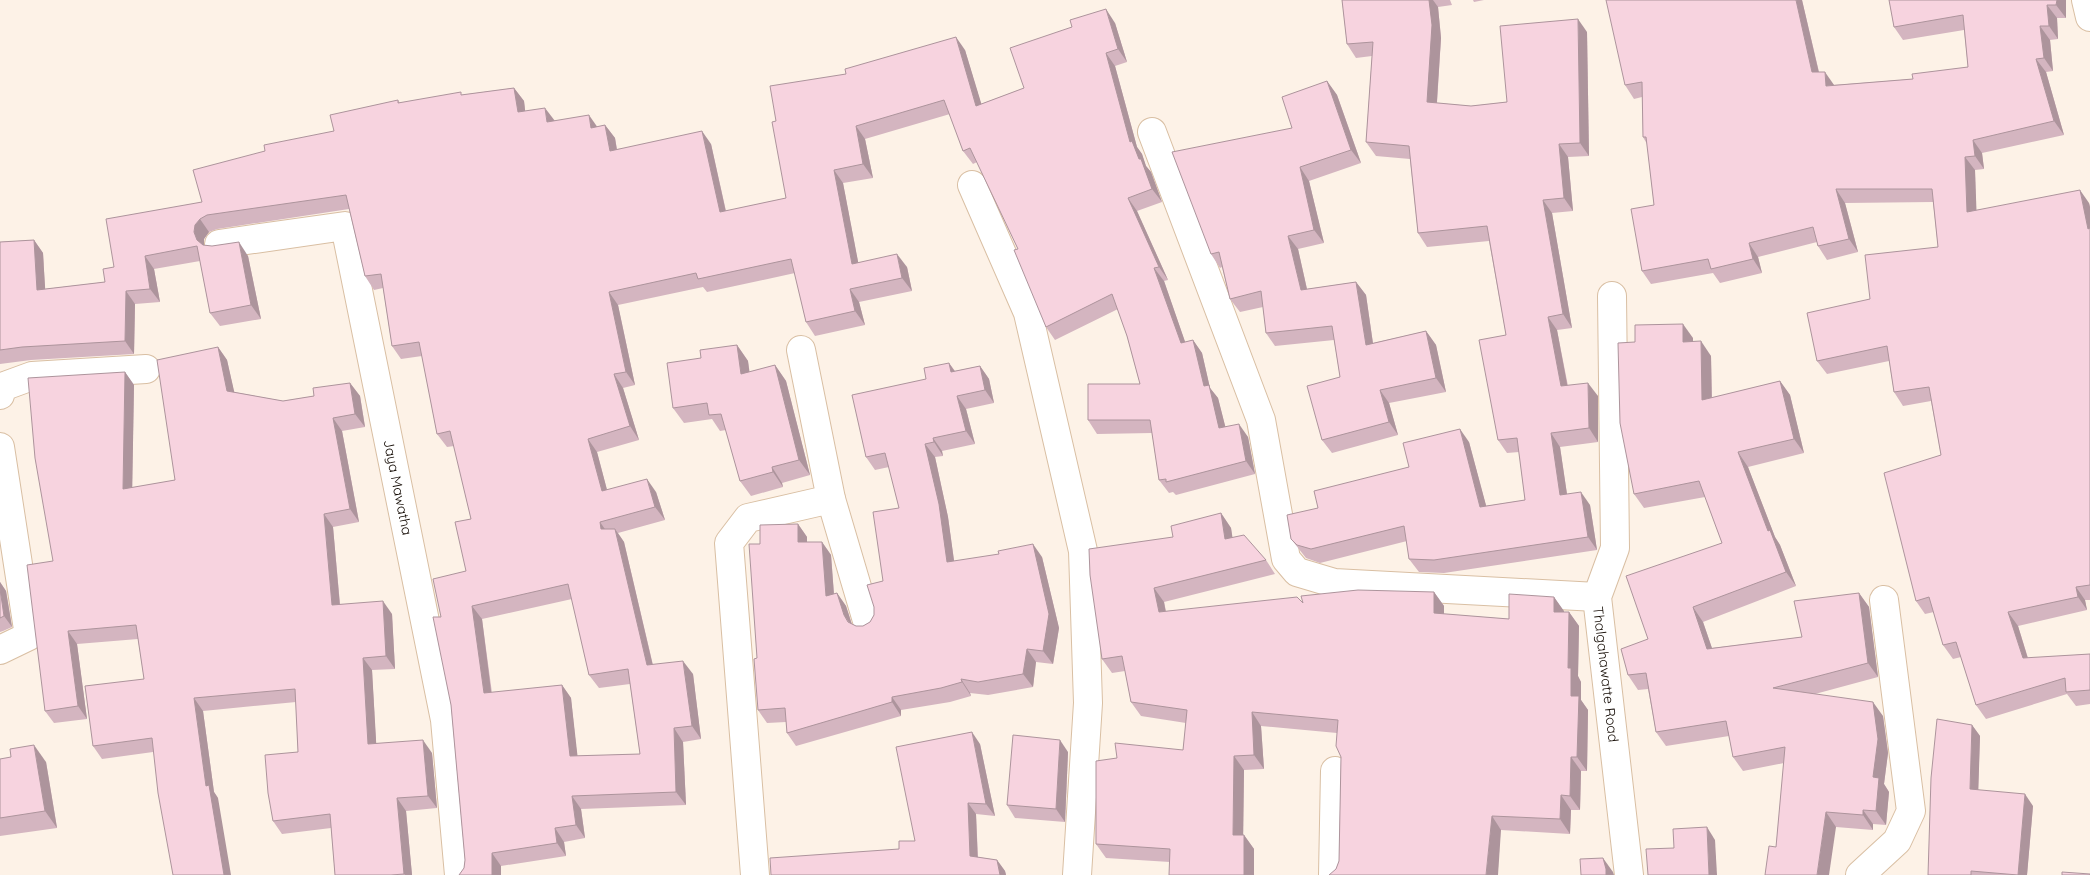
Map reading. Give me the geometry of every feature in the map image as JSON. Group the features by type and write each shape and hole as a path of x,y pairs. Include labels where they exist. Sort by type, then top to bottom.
{"street":[{"path":"2086,0 2090,17"},
{"path":"1152,132 1261,420 1286,559 1297,572 1334,583 1598,597"},
{"path":"972,185 1028,314 1083,551 1088,703 1077,875"},
{"name":"Jaya Mawatha","path":"219,244 345,226 445,720 459,875"},
{"name":"Thalgahawatte Road","path":"1612,296 1616,548 1598,597 1629,875"},
{"path":"801,350 831,499 868,624"},
{"path":"0,395 2,387 32,376 146,369"},
{"path":"0,447 29,636 0,650"},
{"path":"754,875 729,543 748,518 831,499"},
{"path":"1860,875 1897,840 1911,811 1884,600"},
{"path":"1333,875 1335,771"}],"building":[{"path":"1342,0 1429,0 1432,25 1427,102 1471,106 1507,102 1500,26 1578,19 1580,143 1559,144 1564,198 1543,200 1563,314 1548,317 1561,386 1588,383 1589,428 1551,433 1560,495 1581,492 1588,537 1434,560 1409,559 1404,526 1311,549 1297,545 1291,539 1287,515 1318,508 1314,491 1409,467 1403,443 1460,429 1480,507 1525,500 1517,438 1498,440 1479,340 1506,335 1487,226 1418,233 1409,146 1366,142 1373,42 1347,44"},
{"path":"1606,0 1796,0 1812,72 1825,72 1826,86 1913,79 1912,74 1968,67 1963,15 1894,27 1889,0 2057,0 2056,5 2047,5 2049,26 2040,26 2044,58 2036,59 2054,121 1973,140 1975,156 1965,157 1967,212 2080,190 2088,229 2090,228 2090,585 2076,587 2078,597 2008,612 2023,658 2090,654 2090,690 2066,692 2065,678 1976,705 1956,642 1943,645 1929,597 1916,601 1884,473 1941,455 1929,387 1894,392 1887,346 1817,361 1807,313 1870,299 1865,255 1938,247 1932,189 1836,189 1849,239 1818,246 1813,227 1749,243 1753,259 1711,269 1708,259 1642,271 1631,209 1654,205 1646,137 1643,137 1642,82 1625,85"},
{"path":"1106,9 1118,49 1106,53 1130,142 1132,141 1139,159 1141,159 1152,189 1128,198 1159,267 1154,268 1181,343 1193,340 1204,386 1209,385 1219,428 1239,424 1246,461 1166,482 1166,479 1159,480 1150,420 1088,420 1088,384 1140,384 1127,336 1112,294 1046,327 1014,250 1018,249 970,148 963,151 944,100 856,126 863,164 834,170 852,264 897,254 902,278 850,289 855,311 806,322 791,259 698,279 696,273 609,292 626,372 614,374 630,426 588,439 602,491 647,479 655,507 600,522 601,529 615,529 647,665 683,661 692,726 674,728 676,792 572,796 576,825 555,828 557,843 492,853 492,875 459,875 464,868 465,860 451,705 433,617 441,617 433,579 466,571 455,522 471,519 450,431 437,434 419,342 392,346 381,274 365,276 346,195 207,215 200,219 195,225 194,232 197,240 203,245 212,246 239,242 251,305 210,313 197,246 145,256 150,289 126,291 125,341 0,350 0,242 34,240 37,290 105,282 103,269 114,267 106,219 202,202 193,170 265,151 264,145 334,131 330,115 398,100 398,103 461,92 461,95 514,88 518,112 545,108 547,122 589,115 591,128 605,125 610,151 702,131 720,212 786,198 772,122 776,121 770,86 846,74 845,69 956,37 976,106 1024,88 1010,48 1072,27 1070,20","holes":["568,584 589,675 628,669 640,754 570,756 562,685 484,693 472,606"]},
{"path":"1327,81 1351,150 1300,167 1314,230 1288,236 1301,290 1356,282 1366,345 1426,331 1436,378 1380,390 1389,422 1322,440 1307,386 1340,377 1332,326 1266,333 1261,291 1230,299 1219,252 1211,254 1172,152 1292,128 1282,97"},
{"path":"1683,324 1683,342 1701,341 1702,400 1780,381 1794,439 1738,452 1786,572 1693,607 1707,649 1802,637 1794,601 1859,593 1868,663 1773,688 1873,702 1878,739 1873,777 1879,778 1876,811 1863,810 1863,815 1826,812 1817,875 1765,875 1769,846 1776,847 1785,747 1733,757 1726,721 1656,732 1646,673 1628,675 1621,649 1648,639 1626,576 1722,543 1699,481 1634,494 1620,423 1618,343 1635,342 1635,325"},
{"path":"737,345 741,374 775,365 799,460 772,467 773,472 740,481 721,414 709,415 707,403 673,408 667,363 701,358 700,350"},
{"path":"218,347 227,391 283,401 314,396 313,388 350,383 355,414 333,418 350,509 324,514 332,605 383,601 386,656 363,658 368,744 423,740 428,796 397,798 404,874 335,875 330,814 273,821 268,793 265,755 298,752 295,689 194,698 206,786 209,785 224,875 173,875 158,793 152,738 93,746 85,686 144,679 136,625 68,631 78,706 45,711 27,565 53,561 35,458 28,378 125,372 123,489 175,480 157,360"},
{"path":"949,363 951,372 980,366 985,390 957,396 966,431 933,438 934,442 925,444 939,504 947,562 999,554 998,551 1033,544 1049,614 1043,651 1027,649 1023,674 978,682 961,679 962,682 941,688 892,697 892,702 787,733 785,708 758,710 754,659 757,658 749,544 760,544 760,525 798,524 798,542 822,542 826,596 837,593 848,622 856,626 863,626 870,622 874,615 874,607 867,585 883,581 873,512 899,508 885,453 866,457 852,395 926,379 924,368"},
{"path":"1221,513 1225,539 1244,535 1266,560 1154,588 1159,612 1297,597 1303,603 1301,596 1358,590 1434,592 1434,613 1509,619 1509,594 1554,597 1554,612 1569,612 1568,668 1571,668 1571,696 1579,696 1577,757 1571,757 1570,796 1561,795 1560,819 1492,816 1486,875 1329,875 1336,869 1339,861 1341,757 1336,746 1338,720 1252,712 1254,755 1234,756 1233,835 1244,835 1244,875 1169,875 1170,849 1096,844 1096,761 1117,758 1115,743 1183,750 1187,710 1131,702 1122,656 1102,659 1090,575 1089,549 1173,537 1171,526"},
{"path":"0,589 4,616 0,618"},
{"path":"1937,719 1972,725 1970,789 2025,794 2018,875 1971,871 1971,875 1928,875 1931,778"},
{"path":"972,732 986,804 968,803 970,856 997,860 1000,875 771,875 770,858 899,849 899,841 915,841 896,747"},
{"path":"1013,735 1060,740 1056,809 1007,805"},
{"path":"34,745 45,811 0,818 0,759 11,757 10,749"},
{"path":"1707,827 1709,875 1648,875 1646,849 1674,848 1673,829"},
{"path":"1603,858 1606,875 1581,875 1580,859"},
{"path":"2062,872 2090,874 2090,875 2062,875"}]}
